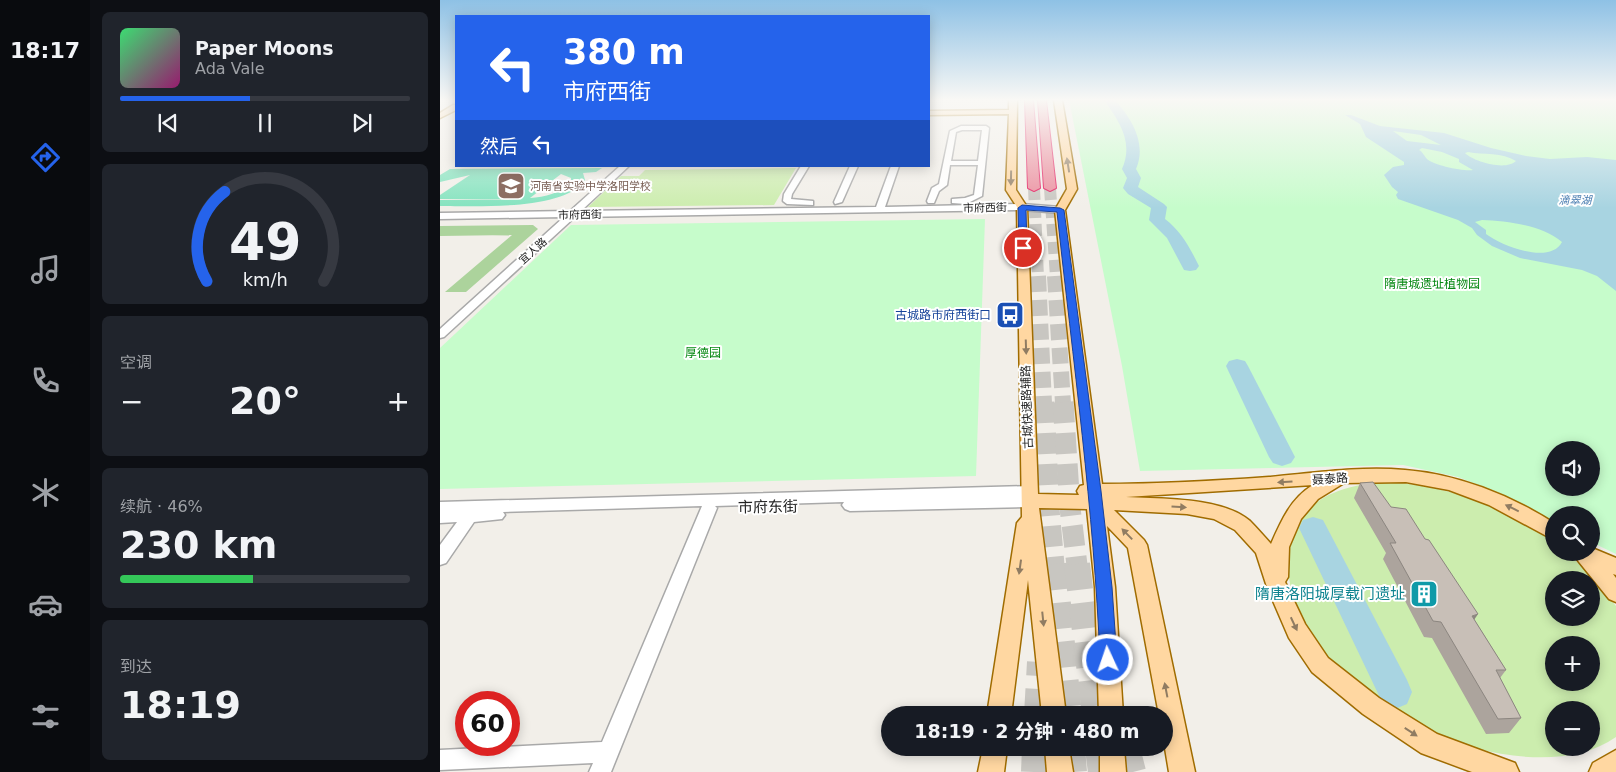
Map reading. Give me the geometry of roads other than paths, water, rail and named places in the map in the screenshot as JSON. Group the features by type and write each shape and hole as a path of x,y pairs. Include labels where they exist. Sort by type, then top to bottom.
{"highway":[{"path":"1031,136 1034,188"},
{"path":"1045,136 1050,188"}],"main road":[{"name":"古城快速路辅路","path":"1012,136 1011,190 1022,209 1030,496 1053,706"},
{"path":"1064,136 1072,189 1060,210 1105,587 1111,706"},
{"name":"聂泰路","path":"1095,496 1386,475 1462,487 1496,500 1535,519 1545,526"},
{"path":"1277,587 1279,547 1293,515 1312,494 1341,478"},
{"path":"1000,706 1030,496"},
{"name":"市府东街","path":"1030,496 1095,496"},
{"path":"1095,496 1187,507 1218,513 1242,525 1264,549 1277,587 1297,631 1320,665 1370,706 1430,744 1506,772"},
{"path":"1095,496 1137,545 1182,772"},
{"path":"1600,560 1616,567"},
{"path":"1589,561 1616,594"},
{"path":"991,772 993,756"},
{"path":"1058,756 1060,772"},
{"path":"1113,756 1114,772"},
{"path":"1602,772 1616,763"}],"street":[{"path":"931,201 935,190 943,185 952,136"},
{"path":"804,167 788,194 787,201 794,203 838,202 880,206 931,201 966,201 978,196 985,136"},
{"path":"947,163 982,163"},
{"name":"宜人路","path":"440,335 619,167"},
{"name":"宜人路","path":"440,328 624,167"},
{"path":"838,202 854,167"},
{"path":"880,206 895,167"},
{"name":"市府西街","path":"440,216 566,217 880,206 1060,210"},
{"name":"市府西街","path":"440,220 1022,209"},
{"name":"市府东街","path":"440,517 1030,496"},
{"name":"市府东街","path":"440,508 1030,496"},
{"path":"600,772 709,508"},
{"path":"440,558 470,516"},
{"path":"440,760 608,752"}],"water":[{"name":"滴翠湖","path":"1400,136 1407,141 1441,145 1423,136 1453,136 1491,148 1526,156 1550,159 1587,157 1616,160 1616,291 1597,276 1582,270 1520,258 1492,246 1477,235 1472,228 1458,220 1398,199 1396,195 1398,192 1384,175 1393,167 1404,165 1404,162 1366,137","holes":["1422,148 1442,152 1459,159 1459,162 1473,170 1457,169 1436,164 1427,159 1419,150","1465,153 1499,155 1516,161 1505,165 1490,164","1482,220 1524,225 1554,236 1562,242 1556,249 1547,252 1537,253 1514,248 1486,234 1486,230 1475,222"]}],"waterway":[{"path":"1131,136 1134,151 1129,169 1134,178 1130,188 1159,207 1157,220 1173,235 1190,266"},
{"path":"1237,366 1282,457"},
{"path":"1313,528 1395,692"}],"tunnel":[{"path":"1034,188 1038,277"},
{"path":"1050,188 1056,277"},
{"path":"1038,276 1044,403"},
{"path":"1055,276 1063,403"},
{"path":"1044,402 1049,509 1054,565"},
{"path":"1063,402 1070,508 1077,565"},
{"path":"1054,564 1068,706"},
{"path":"1077,564 1094,706"},
{"path":"1038,706 1040,662"},
{"path":"1034,772 1035,756"},
{"path":"1073,756 1074,772"},
{"path":"1099,756 1101,772"},
{"path":"1129,756 1133,772"}],"place":[{"name":"河南省实验中学洛阳学校","path":"511,186"},
{"name":"古城路市府西街口","path":"1010,315"},
{"name":"隋唐洛阳城厚载门遗址","path":"1424,594"}],"park label":[{"name":"隋唐城遗址植物园","path":"1432,284"},
{"name":"厚德园","path":"703,353"}]}
